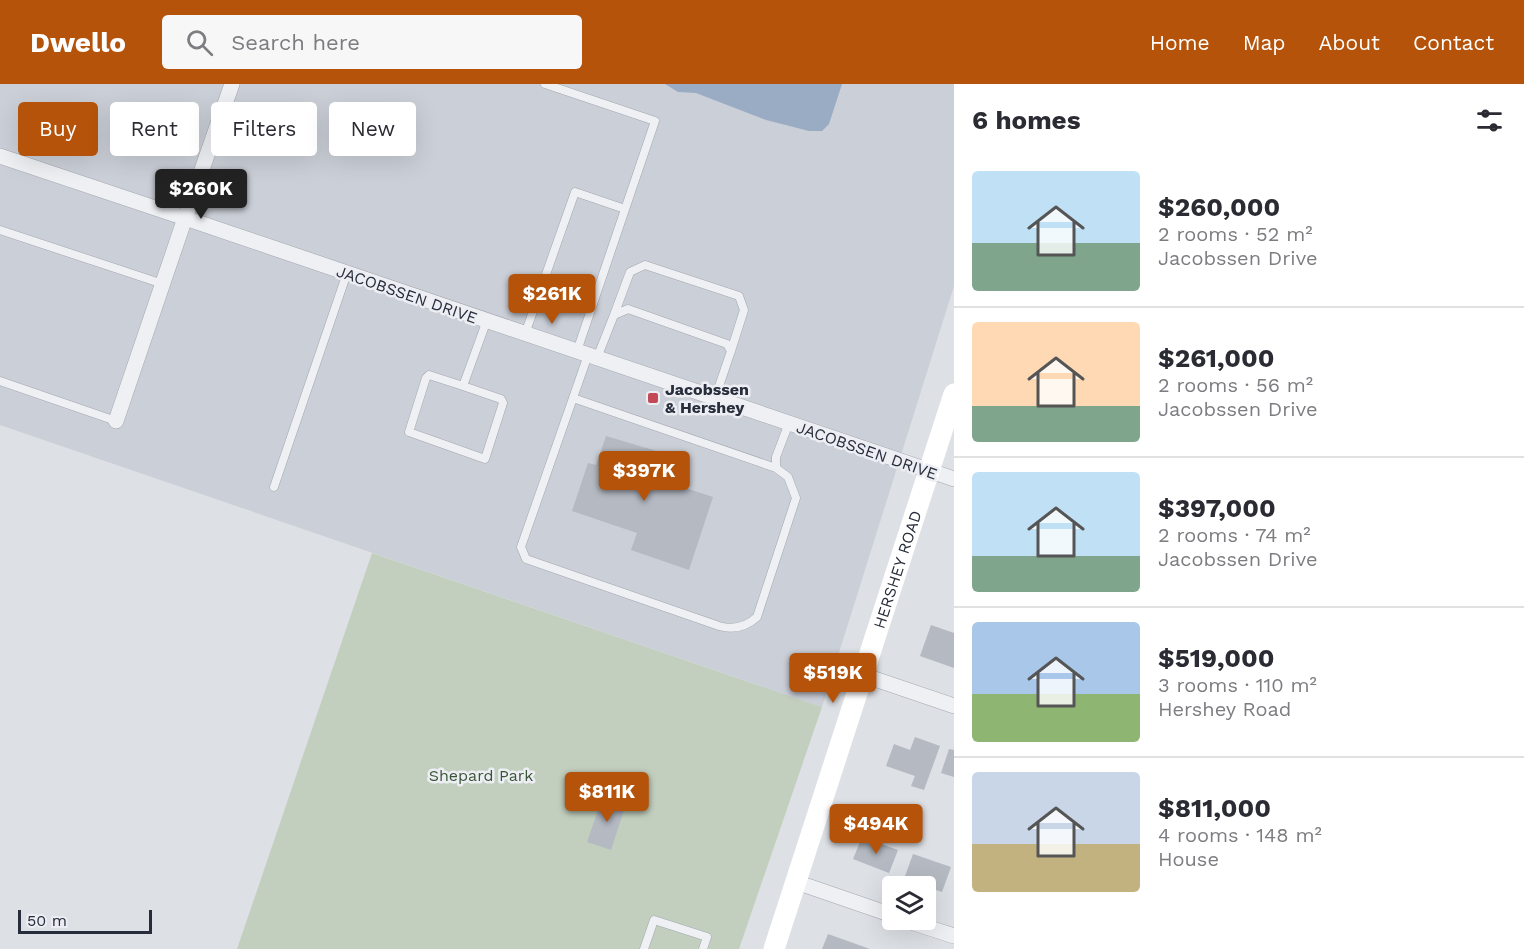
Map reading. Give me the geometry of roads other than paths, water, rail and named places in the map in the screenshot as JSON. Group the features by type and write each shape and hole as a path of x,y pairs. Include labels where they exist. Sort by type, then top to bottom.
{"main road":[{"name":"HERSHEY ROAD","path":"774,949 954,394"}],"street":[{"path":"116,422 232,84"},
{"name":"JACOBSSEN DRIVE","path":"0,156 954,479"},
{"path":"863,675 954,706"},
{"path":"796,882 882,912"},
{"path":"936,930 954,936"}],"lane":[{"path":"545,84 655,121 625,208 587,355 521,547 526,559 719,626 730,629 740,627 757,617 796,498 788,477 776,468 573,398"},
{"path":"525,334 575,192 625,208"},
{"path":"0,230 163,284"},
{"path":"587,355 614,315 630,272 645,265 739,296 744,310 715,398"},
{"path":"274,487 347,273"},
{"path":"614,315 628,309 727,344 731,351"},
{"path":"463,386 487,320"},
{"path":"429,375 463,386 501,399 503,403 484,459 410,432 426,378 429,375"},
{"path":"0,381 116,422"},
{"path":"776,468 776,458 789,423"},
{"path":"645,949 654,920 707,937 703,949"}],"water":[{"path":"665,84 842,84 829,124 822,131 809,131 766,120 696,93 678,92"}],"place":[{"name":"Jacobssen & Hershey","path":"653,398"}],"park label":[{"name":"Shepard Park","path":"481,775"}]}
